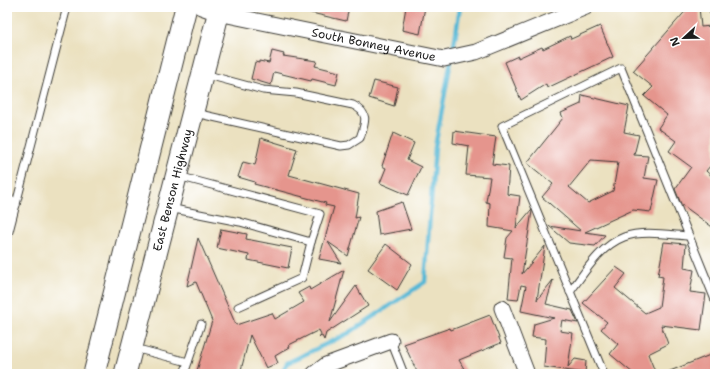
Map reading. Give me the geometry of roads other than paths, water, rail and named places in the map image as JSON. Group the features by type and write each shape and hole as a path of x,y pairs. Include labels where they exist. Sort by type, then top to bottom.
{"main road":[{"path":"94,374 186,7"},
{"name":"East Benson Highway","path":"125,374 193,112 202,74 213,9"}],"street":[{"name":"South Bonney Avenue","path":"213,9 444,59 476,52 586,7"},
{"path":"502,308 526,374"},
{"path":"314,374 326,365 391,341"}],"lane":[{"path":"7,239 67,7"},
{"path":"712,7 715,14"},
{"path":"604,374 502,126 621,68 715,300"},
{"path":"193,112 341,146 349,145 360,138 365,122 365,116 360,108 353,105 296,93 263,90 202,74"},
{"path":"176,175 320,214 302,278 238,307"},
{"path":"7,196 16,205"},
{"path":"168,207 240,222 311,242"},
{"path":"570,292 605,249 625,236 649,234 689,236"},
{"path":"184,374 201,324"},
{"path":"391,341 404,374"},
{"path":"132,348 188,362"}],"waterway":[{"path":"282,374 287,363 349,333 425,282 435,147 460,7"}]}
